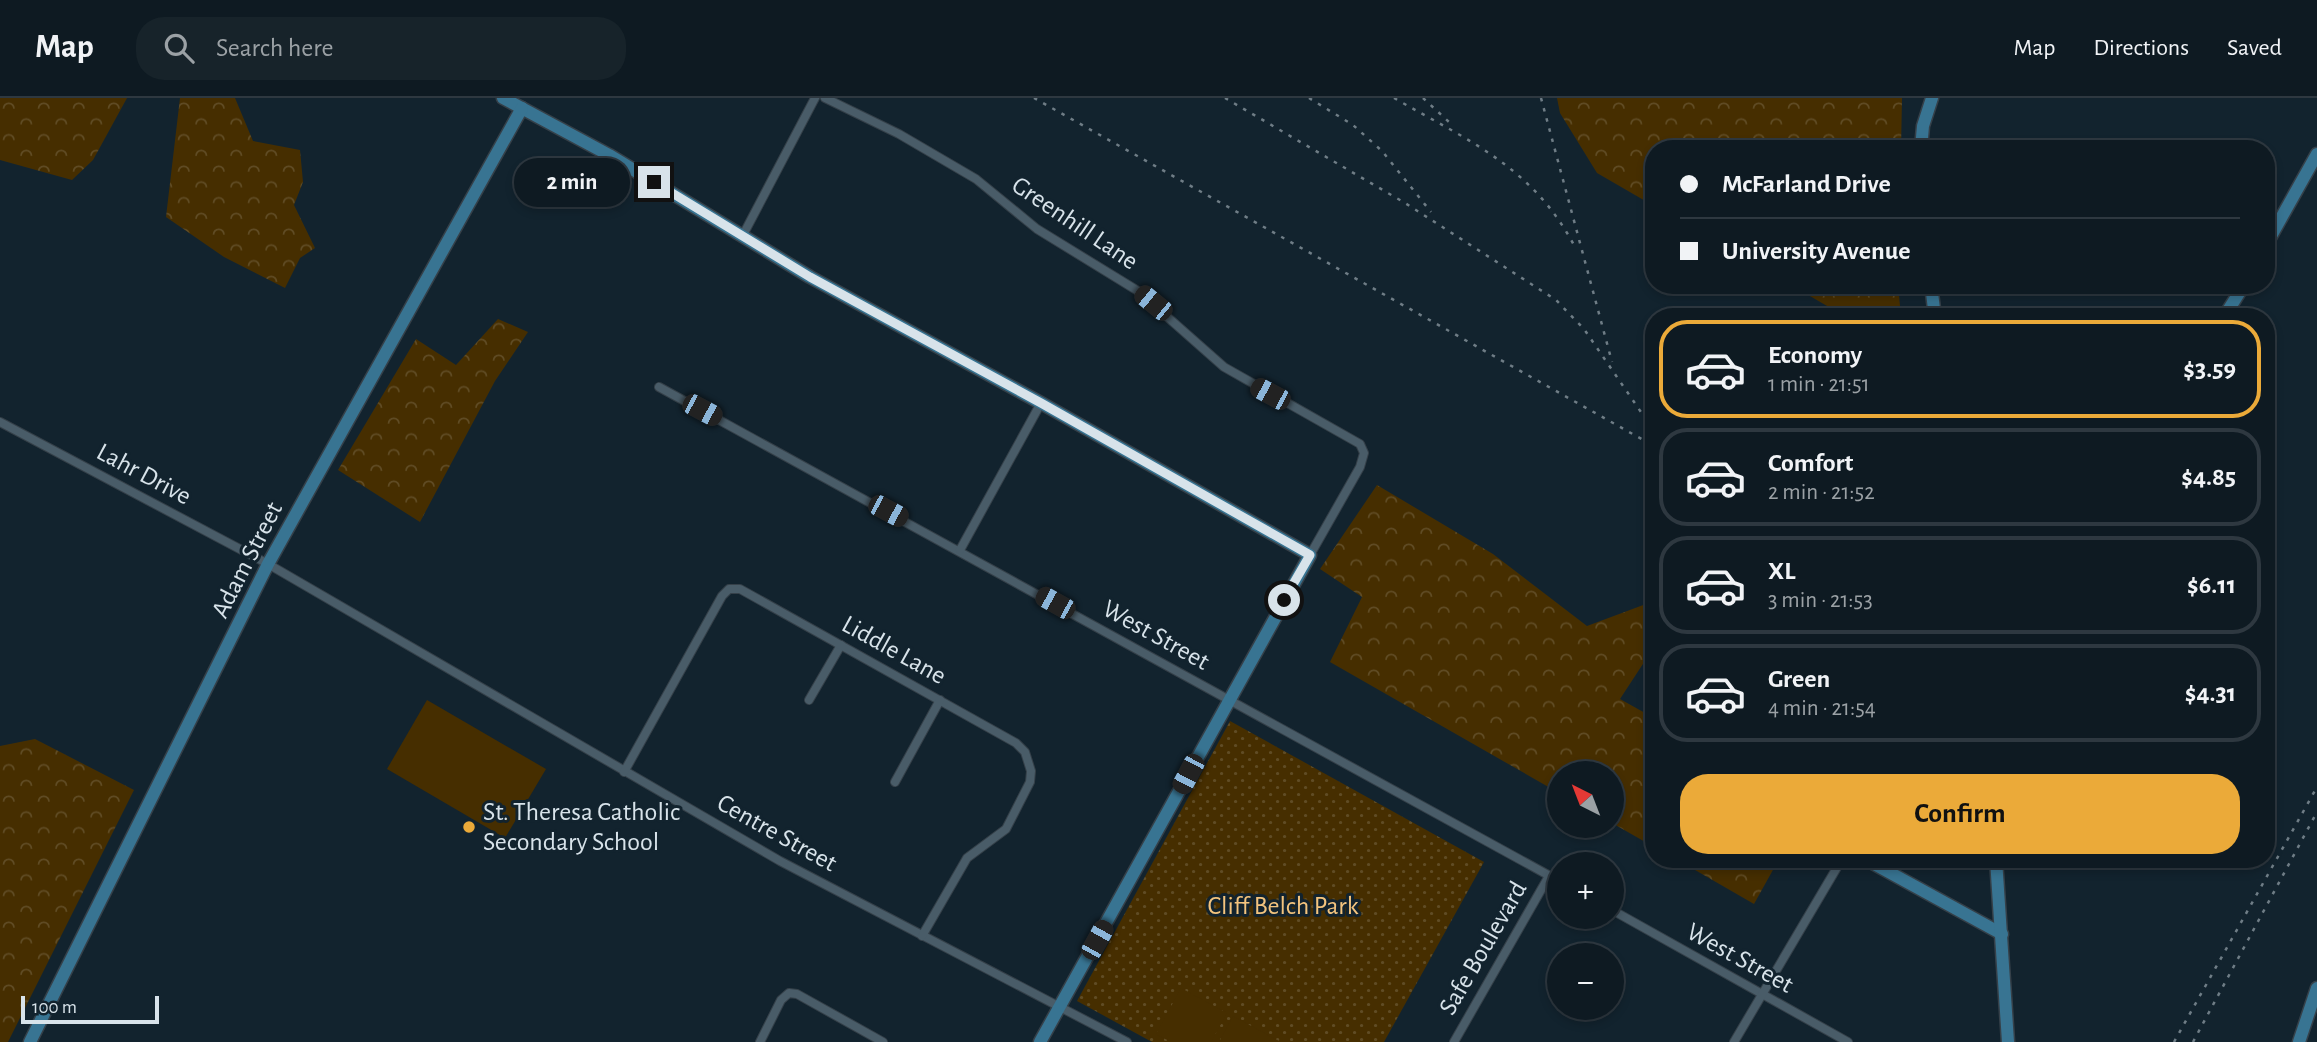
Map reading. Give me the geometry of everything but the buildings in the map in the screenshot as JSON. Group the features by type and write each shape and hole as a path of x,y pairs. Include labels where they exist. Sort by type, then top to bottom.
{"street":[{"path":"503,98 743,235 810,277 1041,403 1310,555 1040,1042"},
{"path":"743,235 815,98"},
{"name":"Greenhill Lane","path":"825,98 899,134 976,179 1037,229 1138,291 1224,367 1360,444 1364,453 1360,467 1310,555"},
{"path":"1922,140 1923,126 1932,98"},
{"name":"Adam Street","path":"30,1042 268,564 522,108"},
{"path":"2275,229 2317,154"},
{"name":"West Street","path":"659,387 1547,875"},
{"path":"960,550 1041,403"},
{"name":"Lahr Drive","path":"0,422 268,564"},
{"name":"Centre Street","path":"268,564 780,861 1127,1042"},
{"name":"Liddle Lane","path":"624,772 722,596 729,589 740,589 1016,743 1025,751 1031,771 1030,782 1006,829 967,858 922,936"},
{"path":"808,700 841,645"},
{"path":"895,782 940,700"},
{"path":"1734,1042 1837,868"},
{"path":"1881,868 2002,934"},
{"path":"1997,868 2008,1042"},
{"name":"Safe Boulevard","path":"1454,1042 1547,879"},
{"name":"West Street","path":"1624,917 1848,1042"},
{"path":"2299,1042 2317,988"},
{"path":"760,1042 781,1000 789,993 797,994 883,1042"}],"green space":[{"path":"0,98 127,98 93,160 72,180 0,160"},
{"path":"180,98 235,98 253,141 300,150 303,182 294,205 315,248 300,258 285,288 224,257 166,217"},
{"path":"1557,98 1902,98 1901,140 1645,140 1645,201 1597,173 1560,113"},
{"path":"1806,294 1899,294 1900,308 1831,308"},
{"path":"498,319 528,332 495,381 420,522 338,470 416,339 456,365"},
{"path":"1377,485 1493,554 1587,626 1645,604 1645,661 1620,699 1645,713 1645,842 1624,830 1624,761 1547,761 1547,786 1330,662 1362,597 1320,569"},
{"path":"427,700 546,769 505,838 387,769"},
{"name":"Cliff Belch Park","path":"1230,721 1484,862 1384,1042 1152,1042 1077,1001"},
{"path":"35,739 134,790 8,1042 0,1042 0,746"},
{"path":"1692,868 1774,868 1754,904"},
{"path":"1181,988 1227,1013 1211,1042 1171,1042 1156,1034"},
{"path":"1233,1016 1279,1041 1219,1042"}],"railway":[{"path":"1034,98 1645,441"},
{"path":"1225,98 1405,203 1556,300 1584,329 1645,418"},
{"path":"1309,98 1353,125 1382,151 1431,212"},
{"path":"1394,98 1473,143 1519,176 1540,196 1575,247"},
{"path":"1423,98 1449,122"},
{"path":"1541,98 1612,362"},
{"path":"2275,862 2317,787"},
{"path":"2193,1042 2317,812"},
{"path":"2174,1042 2272,868"}],"place":[{"name":"St. Theresa Catholic Secondary School","path":"469,827"}],"route":[{"path":"654,182 810,277 1041,403 1310,555 1284,600"}]}
